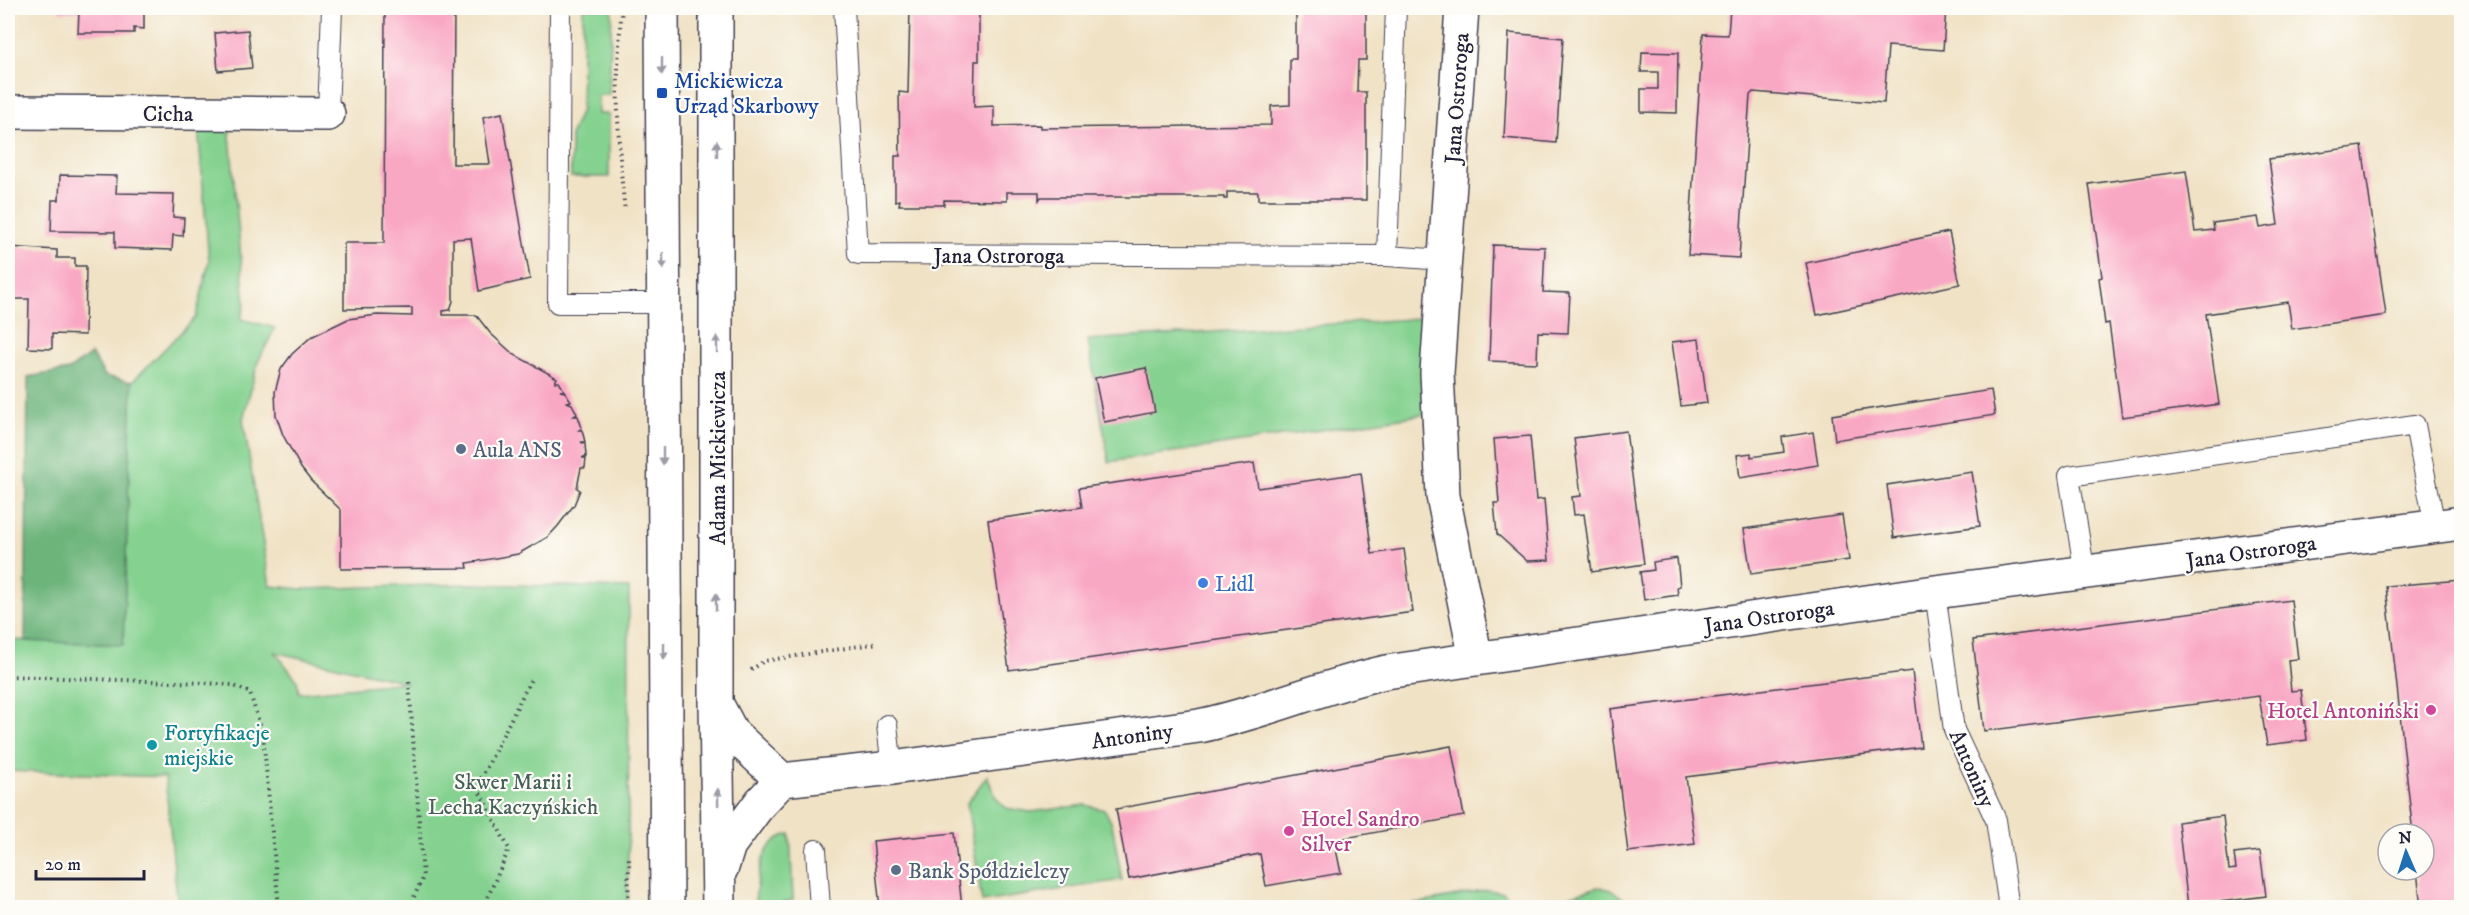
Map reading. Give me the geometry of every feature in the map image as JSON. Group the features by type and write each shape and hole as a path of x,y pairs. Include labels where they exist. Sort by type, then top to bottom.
{"street":[{"path":"662,8 667,908"},
{"name":"Adama Mickiewicza","path":"716,8 716,702 719,892"},
{"name":"Jana Ostroroga","path":"1462,8 1437,373 1443,496 1476,659 1935,592 2448,525"},
{"name":"Cicha","path":"8,112 328,114"},
{"name":"Antoniny","path":"782,780 892,768 1199,726 1246,715 1361,677 1476,659"},
{"path":"716,702 732,733 782,780 761,802 729,845 719,892"}],"lane":[{"path":"328,114 332,8"},
{"path":"560,8 558,303 663,303"},
{"name":"Jana Ostroroga","path":"844,8 858,254 1387,256 1445,260"},
{"path":"1387,256 1396,8"},
{"path":"2085,574 2069,476 2415,425 2448,525"},
{"name":"Antoniny","path":"1935,592 1954,730 1996,820 2009,908"},
{"path":"887,725 892,768"},
{"path":"816,850 820,908"}],"path":[{"path":"750,671 764,661 878,643"},
{"path":"8,676 205,683 232,685 250,693 263,735 279,908"},
{"path":"483,908 509,849 477,787 531,679"},
{"path":"409,682 423,877 409,908"}],"green space":[{"path":"583,8 612,8 609,95 598,95 598,114 609,114 609,177 571,177 571,134 581,110"},
{"name":"Skwer Marii i Lecha Kaczyńskich","path":"197,113 228,113 245,304 241,319 275,328 258,362 243,419 270,586 303,589 469,584 629,588 628,907 178,907 165,777 8,771 8,640 123,644 132,382 196,317 209,261","holes":["275,652 407,682 299,693 297,680"]},
{"path":"1441,317 1439,412 1109,462 1088,340"},
{"path":"91,354 105,376 132,382 123,645 25,641 28,377 69,370"},
{"path":"987,776 996,798 1006,808 1031,812 1085,805 1105,810 1112,824 1122,880 982,902 967,803"},
{"path":"790,834 793,900 768,907 754,907 765,853 779,838"},
{"path":"1598,887 1612,890 1633,907 1563,907 1570,896"},
{"path":"1488,890 1504,893 1518,907 1400,907"}],"building":[{"path":"59,8 144,8 144,29 134,28 134,33 78,33 79,12 59,12"},
{"path":"385,8 454,8 453,164 490,164 483,117 502,113 530,279 479,291 471,238 453,239 453,301 450,310 443,311 443,315 476,315 490,333 513,354 557,378 555,382 559,382 564,390 560,391 565,392 571,401 567,402 572,404 577,414 574,416 578,416 582,428 579,430 582,430 585,442 581,442 585,444 586,456 582,458 586,458 585,468 581,468 577,488 580,490 574,505 548,537 518,554 467,563 468,568 341,569 341,510 301,468 283,435 276,415 275,392 281,369 292,354 311,337 348,319 377,315 412,316 412,308 344,309 344,243 384,243"},
{"path":"910,8 979,8 979,61 975,61 974,107 994,106 994,126 1040,125 1040,128 1271,125 1271,106 1290,105 1290,59 1296,59 1296,8 1366,8 1366,60 1358,60 1357,92 1366,92 1366,200 1258,200 1258,192 1227,192 1227,199 1224,197 1041,197 1039,200 1039,192 1007,192 1007,201 944,200 944,205 899,205 900,200 895,201 895,156 900,156 899,92 908,93"},
{"path":"1730,8 1946,8 1943,50 1888,46 1884,103 1753,92 1750,95 1739,258 1688,255 1703,34 1728,35"},
{"path":"248,30 252,68 218,71 215,33"},
{"path":"1509,33 1563,38 1556,143 1504,138"},
{"path":"1642,52 1678,53 1677,113 1641,112 1641,89 1658,89 1658,72 1641,72"},
{"path":"2362,146 2386,315 2292,329 2288,302 2206,314 2219,404 2122,417 2109,323 2105,324 2099,278 2102,277 2089,184 2186,171 2195,232 2214,230 2213,223 2258,217 2260,228 2278,225 2269,159"},
{"path":"60,175 117,176 116,193 174,194 173,217 184,218 183,236 173,235 172,250 115,248 115,232 51,231 52,200 59,200"},
{"path":"1949,232 1960,284 1817,315 1806,263"},
{"path":"1493,245 1545,247 1543,292 1570,293 1568,333 1538,332 1537,363 1489,361"},
{"path":"8,247 57,250 57,258 75,258 75,266 86,266 85,335 52,334 52,349 28,348 29,299 8,299"},
{"path":"1699,339 1707,403 1681,406 1672,342"},
{"path":"1146,368 1155,412 1104,422 1095,378"},
{"path":"1991,390 1995,415 1835,440 1832,415"},
{"path":"1626,431 1644,564 1592,572 1584,514 1574,515 1572,497 1581,496 1574,438"},
{"path":"1813,432 1818,465 1740,478 1737,455 1751,453 1751,457 1784,452 1782,437"},
{"path":"1530,436 1536,500 1544,499 1549,560 1527,561 1497,534 1494,503 1499,503 1494,439"},
{"name":"Lidl","path":"1254,463 1258,488 1361,473 1372,554 1404,549 1413,612 1009,670 988,520 1082,507 1079,488"},
{"path":"1972,472 1980,526 1894,538 1887,485"},
{"path":"1842,515 1849,560 1751,574 1744,529"},
{"path":"1677,558 1680,586 1677,587 1678,595 1644,600 1640,572 1654,570 1653,562"},
{"name":"Hotel Antoniński","path":"2462,580 2462,908 2421,908 2418,882 2436,882 2436,822 2412,822 2386,586"},
{"path":"2291,600 2298,659 2288,660 2291,691 2301,690 2307,740 2267,745 2259,696 1984,731 1973,640"},
{"path":"1912,671 1921,747 1686,777 1695,844 1628,852 1610,709"},
{"path":"1451,746 1464,816 1334,840 1341,873 1266,886 1260,854 1129,879 1116,809"},
{"path":"2223,816 2229,870 2236,869 2234,854 2260,851 2266,896 2188,906 2178,822"},
{"path":"954,833 962,908 880,908 873,841"}],"place":[{"name":"Mickiewicza Urząd Skarbowy","path":"662,93"},
{"name":"Aula ANS","path":"461,449"},
{"name":"Lidl","path":"1203,583"},
{"name":"Hotel Antoniński","path":"2431,710"},
{"name":"Fortyfikacje miejskie","path":"152,745"},
{"name":"Hotel Sandro Silver","path":"1289,831"},
{"name":"Bank Spółdzielczy","path":"896,870"}]}
